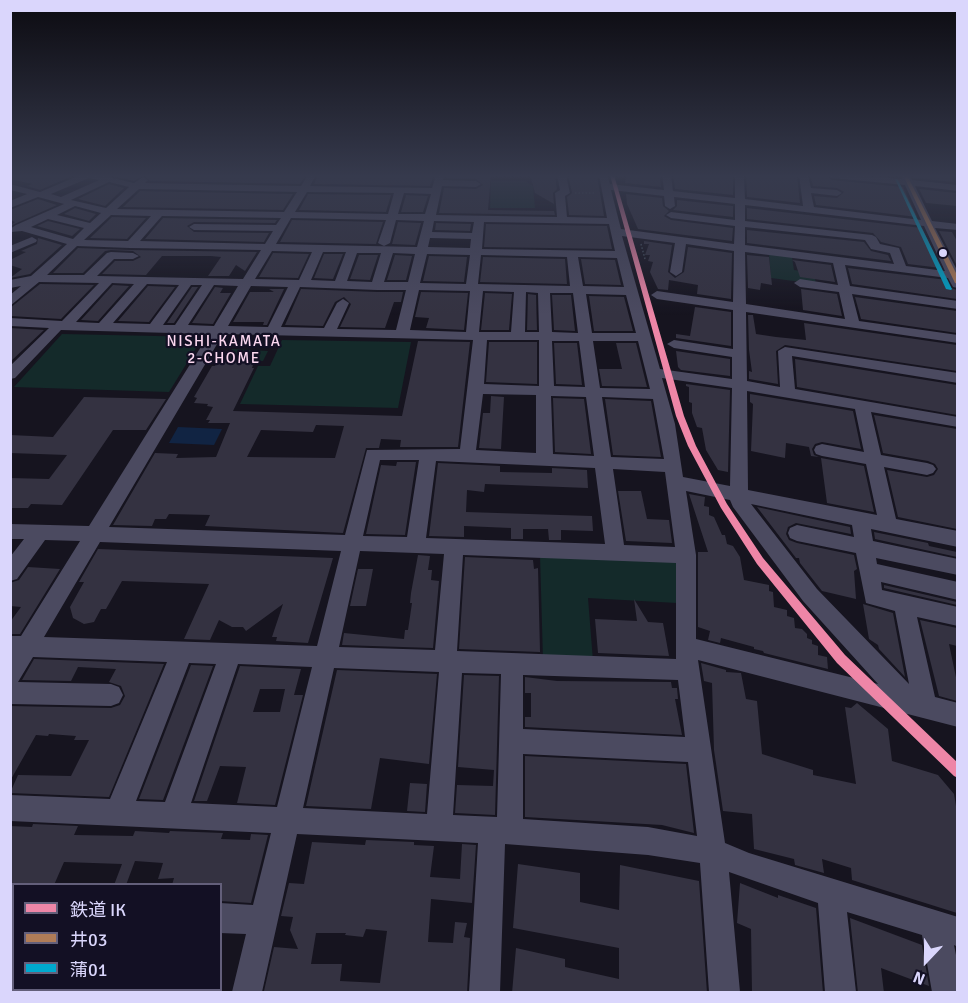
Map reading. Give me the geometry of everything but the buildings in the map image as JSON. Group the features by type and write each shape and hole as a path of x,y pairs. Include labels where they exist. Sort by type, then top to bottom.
{"street":[{"path":"15,230 32,222"},
{"path":"72,222 91,227"},
{"path":"10,302 97,222"},
{"path":"130,245 152,222"},
{"path":"181,242 197,222"},
{"path":"10,674 19,646 94,534 283,222"},
{"path":"376,286 388,246 391,222"},
{"path":"407,222 427,227 478,228 500,236 535,237 572,254 622,255"},
{"path":"402,334 428,222"},
{"path":"15,230 75,243 330,244 388,246 421,251 475,252 500,236 535,237 561,222"},
{"path":"566,222 586,226 614,227 638,235 677,240 703,231 740,223 792,242 831,247 901,269 956,279"},
{"path":"613,222 657,383 686,555 686,647 713,852 724,993"},
{"path":"673,222 677,240 676,272"},
{"path":"686,222 740,248 792,242 831,247 868,237 872,239 874,247 896,250 901,269"},
{"path":"825,222 853,324"},
{"path":"919,222 957,227"},
{"path":"740,223 739,502 810,595 919,705"},
{"path":"928,223 956,279"},
{"path":"194,227 270,243"},
{"path":"427,227 478,228"},
{"path":"474,336 475,252 478,228"},
{"path":"10,250 32,240"},
{"path":"87,279 111,255 270,243"},
{"path":"330,244 353,249 388,246"},
{"path":"273,331 299,284 330,244"},
{"path":"340,285 353,249"},
{"path":"572,254 586,336 616,553"},
{"path":"10,270 36,278"},
{"path":"10,284 36,278 631,291"},
{"path":"10,375 108,280"},
{"path":"104,326 143,281"},
{"path":"154,328 188,282"},
{"path":"179,329 210,282"},
{"path":"800,283 957,307"},
{"path":"518,335 520,289"},
{"path":"544,289 545,459"},
{"path":"657,295 957,339"},
{"path":"689,316 691,300"},
{"path":"328,332 343,303"},
{"path":"916,303 957,307"},
{"path":"10,322 62,326 218,330 644,338"},
{"path":"467,456 480,338 474,336"},
{"path":"674,344 739,354"},
{"path":"788,394 785,351 957,378"},
{"path":"476,389 594,392 657,383 678,374 957,422"},
{"path":"862,406 888,525"},
{"path":"822,450 927,469"},
{"path":"247,993 373,454 545,459 604,463 674,474 738,495 795,506 860,519 953,538 957,567 865,548 798,540 795,506"},
{"path":"416,545 428,454"},
{"path":"860,519 873,597 957,616"},
{"path":"10,531 686,555"},
{"path":"10,573 40,532"},
{"path":"438,828 454,547"},
{"path":"869,571 957,591"},
{"path":"904,604 919,705"},
{"path":"19,646 688,670"},
{"path":"686,647 957,715"},
{"path":"118,813 182,652"},
{"path":"172,816 231,654"},
{"path":"484,993 512,741 512,665"},
{"path":"10,693 111,694"},
{"path":"512,741 700,750"},
{"path":"10,808 501,831 648,841 713,852 749,867 946,928 947,993"},
{"path":"831,891 840,993"},
{"path":"222,918 264,920"}],"path":[{"path":"638,235 645,259"}],"green space":[{"path":"769,254 792,257 794,270 814,273 816,284 771,278"},
{"path":"62,334 203,337 169,392 14,387"},
{"path":"282,340 411,342 398,408 240,404 258,366 270,366"},
{"path":"232,349 268,351 263,361 226,360"},
{"path":"540,555 676,559 677,603 588,598 593,661 543,660"}],"water":[{"path":"178,427 222,429 214,445 169,443"}],"rail line":[{"name":"IK","path":"625,222 680,416 692,446 724,506 760,561 841,659 958,772"}],"transit line":[{"name":"蒲01","path":"916,222 949,289"},
{"name":"井03","path":"928,222 958,283"}],"district":[{"name":"NISHI-KAMATA 2-CHOME","path":"224,350"}]}
